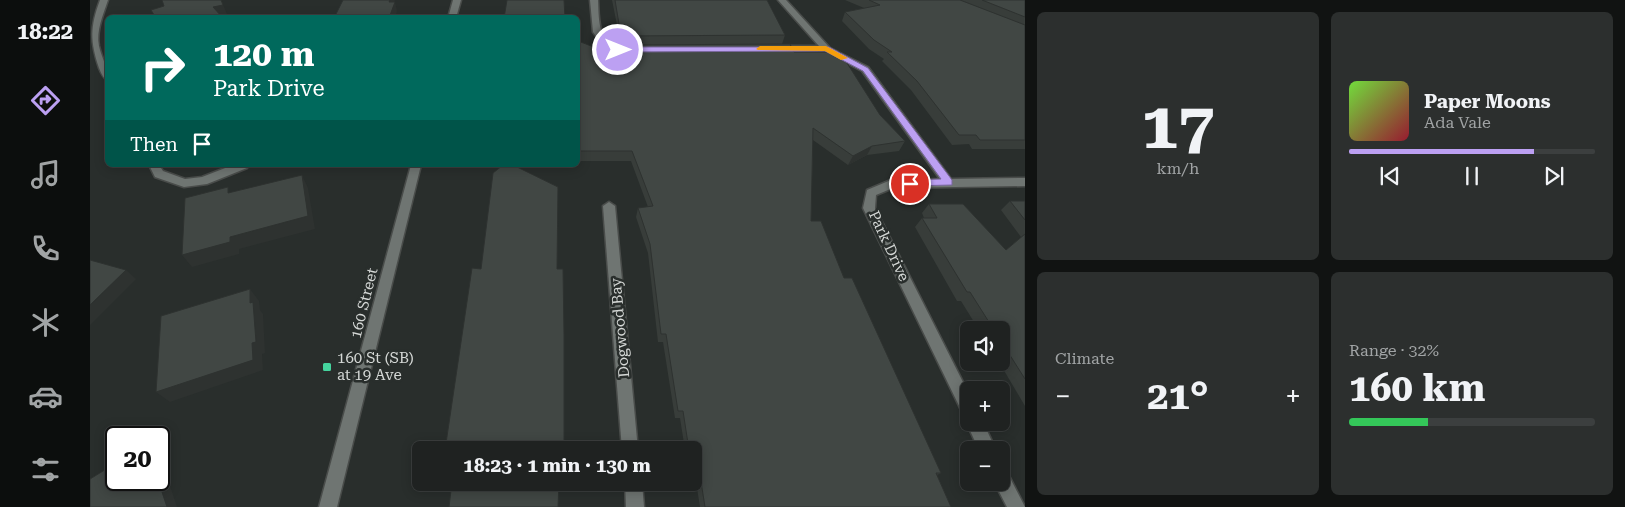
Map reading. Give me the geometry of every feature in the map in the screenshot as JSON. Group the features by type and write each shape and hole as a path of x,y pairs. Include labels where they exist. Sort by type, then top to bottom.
{"street":[{"path":"104,0 93,26 92,49 105,73"},
{"path":"453,15 457,0"},
{"path":"594,0 597,36 605,44 618,50 647,50"},
{"path":"782,0 826,48 865,69 948,183"},
{"path":"766,49 826,48"},
{"path":"155,167 159,174 184,183 203,181 238,167"},
{"name":"160 Street","path":"328,507 414,167"},
{"name":"Park Drive","path":"960,393 869,208 871,193 891,184 1025,182"},
{"name":"Dogwood Bay","path":"609,206 629,441"},
{"path":"634,491 635,507"},
{"path":"1008,491 1016,507"}],"building":[{"path":"162,0 221,0 223,5 213,7 220,15 154,15 151,10 164,6"},
{"path":"343,0 390,0 389,2 395,2 390,15 336,15"},
{"path":"507,0 564,0 565,15 504,15"},
{"path":"615,0 767,0 785,35 621,36"},
{"path":"869,0 960,0 1025,25 1025,140 980,140 976,135 959,135 917,81 887,52 892,52 874,40 845,12 880,5"},
{"path":"982,0 1025,0 1025,17"},
{"path":"580,42 623,58 621,45 790,44 794,52 840,52 880,115 905,141 872,146 853,156 813,128 811,221 821,221 844,278 852,278 941,473 936,473 951,507 705,507 702,488 702,441 688,441 683,411 678,411 666,334 661,334 650,244 638,208 653,206 632,151 580,151"},
{"path":"500,167 517,167 558,187 557,269 563,269 564,441 446,441 472,268 481,269 493,173"},
{"path":"302,175 308,216 230,237 230,242 182,255 185,198 228,187 228,193"},
{"path":"1010,201 1025,201 1025,220"},
{"path":"929,204 963,204 1006,250 1025,234 1025,379 1010,355 1010,321 988,321 970,292 967,292 922,218 937,218"},
{"path":"90,260 126,270 90,305"},
{"path":"250,289 250,303 253,302 256,342 252,343 253,360 156,392 161,316"},
{"path":"105,470 105,491 162,491 167,507 90,507 90,479"},
{"path":"451,491 559,491 558,507 449,507"}],"slow traffic":[{"path":"760,49 826,48 844,58"}],"place":[{"name":"160 St (SB) at 19 Ave","path":"327,367"}],"route":[{"path":"618,50 826,48 865,69 948,183 910,184"}]}
